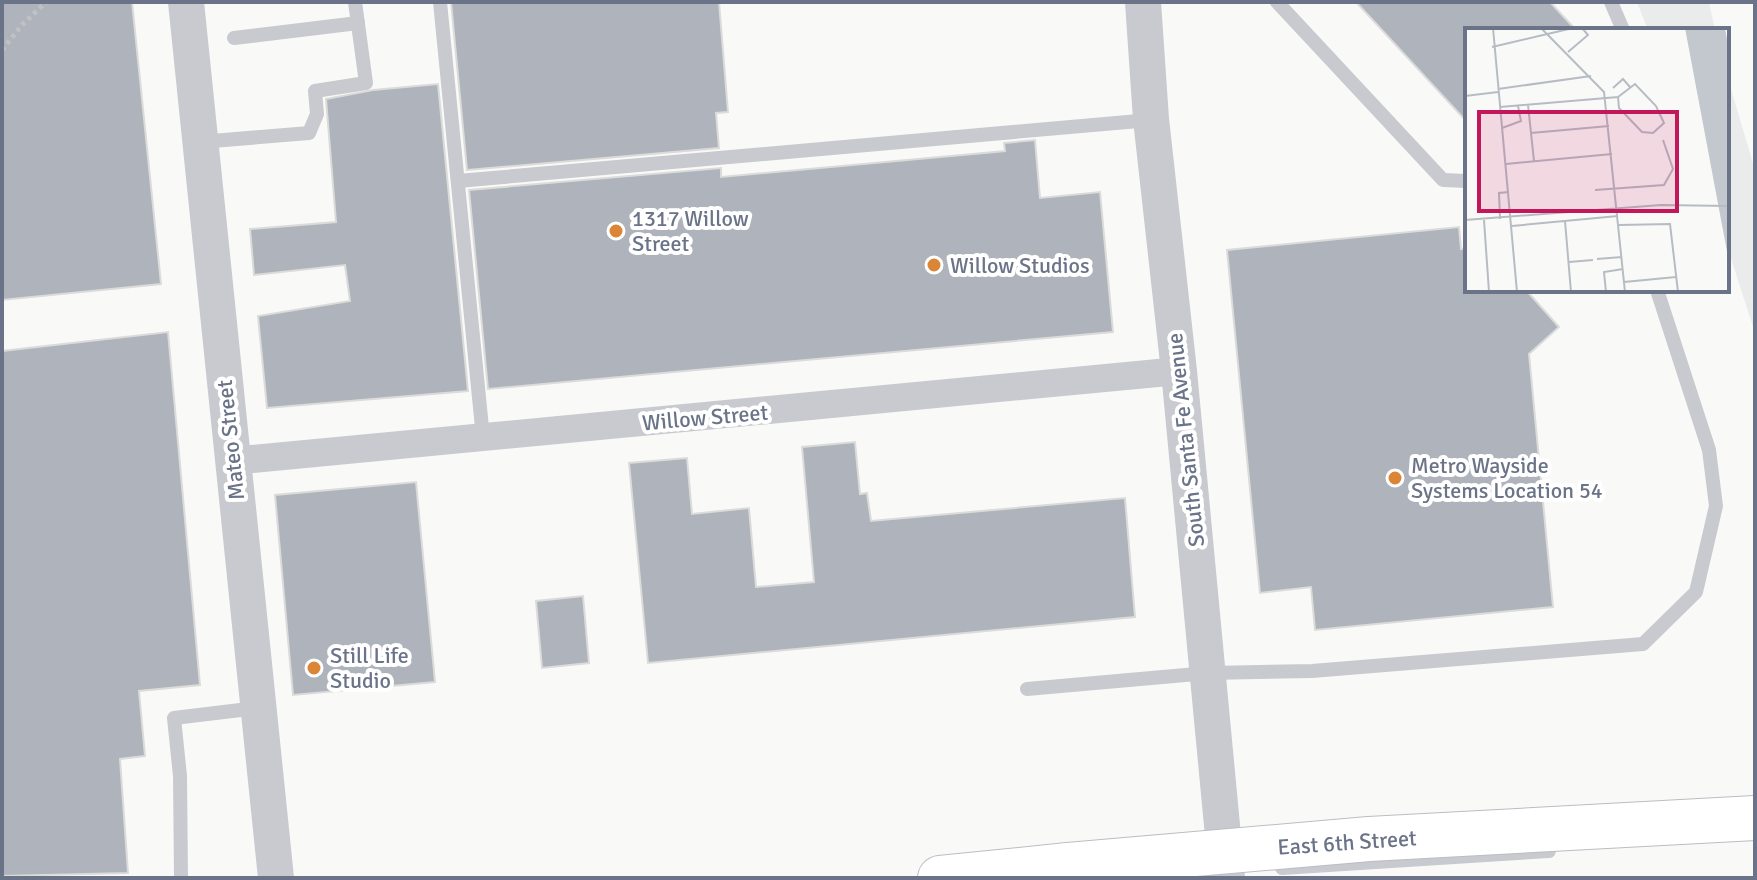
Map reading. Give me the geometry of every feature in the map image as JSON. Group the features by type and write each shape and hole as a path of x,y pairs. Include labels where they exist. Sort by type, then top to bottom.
{"main road":[{"name":"East 6th Street","path":"940,878 1369,839 1755,818"}],"street":[{"name":"Mateo Street","path":"186,2 276,878"},
{"name":"South Santa Fe Avenue","path":"1143,2 1151,119 1231,874"},
{"name":"Willow Street","path":"231,461 1179,371"}],"lane":[{"path":"200,142 309,133 317,114 315,91 366,83 355,2"},
{"path":"440,2 483,438"},
{"path":"1277,2 1443,180 1465,181"},
{"path":"1611,2 1622,28"},
{"path":"234,38 358,23"},
{"path":"458,181 1151,119"},
{"path":"1027,689 1208,673 1312,671 1643,644 1696,592 1716,506 1709,450 1658,292"},
{"path":"181,878 180,776 174,718 258,708"},
{"path":"1266,869 1566,850"}],"path":[{"path":"2,50 46,2"}],"shaded area":[{"path":"1637,2 1709,2 1715,28 1647,28"},
{"path":"1729,83 1755,170 1755,333 1729,252"}],"building":[{"path":"2,2 132,2 161,284 2,300"},
{"path":"451,2 719,2 728,112 716,113 719,148 467,170"},
{"path":"1356,2 1550,2 1574,28 1465,28 1465,120"},
{"path":"438,84 468,391 267,408 258,316 350,301 345,265 254,275 250,229 336,222 326,99 373,90"},
{"path":"1035,140 1040,198 1100,192 1113,332 488,389 469,190 721,168 721,177 1005,151 1004,143"},
{"name":"Metro Wayside Systems Location 54","path":"1459,227 1461,249 1465,248 1465,292 1528,292 1559,327 1529,354 1553,607 1315,630 1311,587 1260,593 1227,250"},
{"path":"168,332 200,685 139,691 145,756 120,759 128,873 2,876 2,351"},
{"path":"855,442 860,494 867,493 871,521 1125,498 1135,617 648,663 629,463 687,458 692,514 749,508 756,587 814,582 802,447"},
{"path":"416,482 435,682 293,695 275,495"},
{"path":"583,596 589,663 542,668 536,601"}],"place":[{"name":"1317 Willow Street","path":"616,231"},
{"name":"Willow Studios","path":"934,265"},
{"name":"Metro Wayside Systems Location 54","path":"1395,478"},
{"name":"Still Life Studio","path":"314,668"}]}
